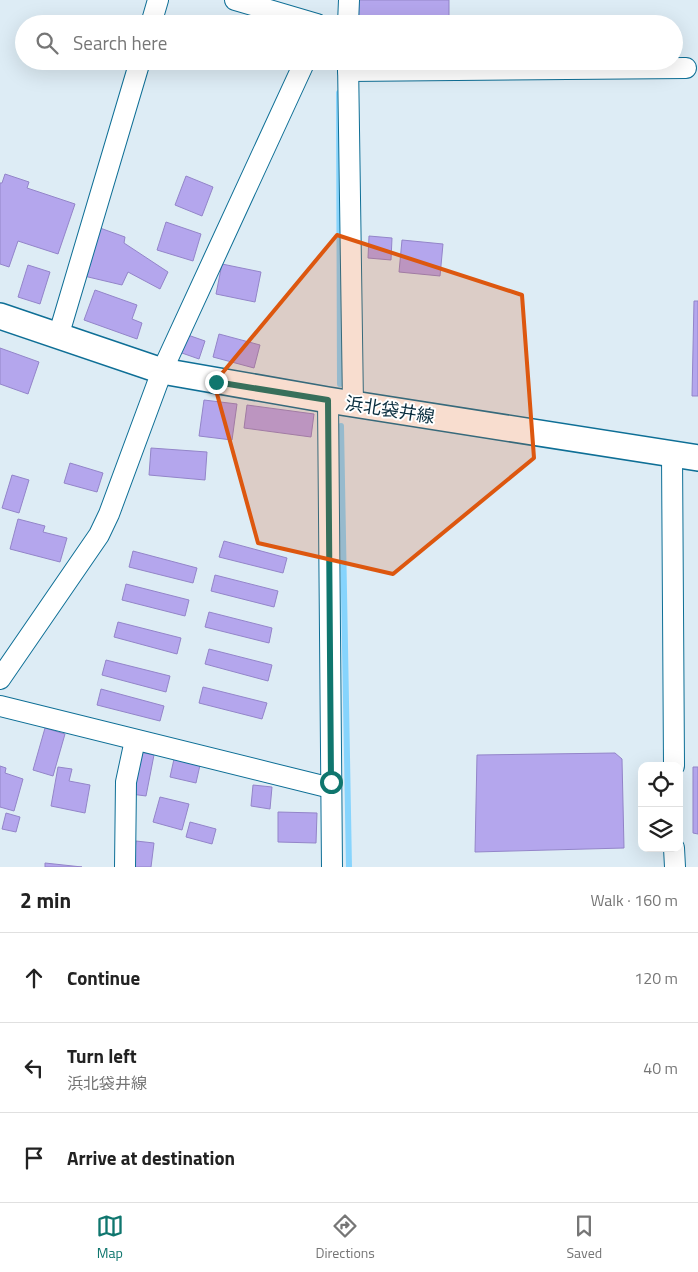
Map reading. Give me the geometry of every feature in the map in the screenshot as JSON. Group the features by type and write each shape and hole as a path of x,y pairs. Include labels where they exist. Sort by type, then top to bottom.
{"main road":[{"name":"浜北袋井線","path":"0,316 162,371 328,400 698,458"}],"street":[{"path":"154,15 158,0"},
{"path":"235,0 286,15"},
{"path":"348,15 349,0"},
{"path":"58,337 137,70"},
{"path":"0,678 99,535 109,514 162,371 302,70"},
{"path":"348,70 353,404"},
{"path":"328,400 332,867"},
{"path":"672,454 674,762"},
{"path":"0,706 331,788"},
{"path":"125,867 126,782 135,740"},
{"path":"674,852 675,867"}],"highlighted area":[{"path":"337,235 522,295 534,458 393,574 258,543 214,383"}],"building":[{"path":"357,0 449,0 449,15 358,15"},
{"path":"5,174 29,182 27,188 75,204 58,254 18,241 9,267 0,264 0,183 2,183"},
{"path":"186,176 213,187 202,216 175,205"},
{"path":"166,222 201,234 193,261 157,250"},
{"path":"100,228 125,237 124,243 168,272 160,289 128,272 122,285 84,276"},
{"path":"369,236 392,238 391,260 368,258"},
{"path":"402,240 443,244 440,276 399,272"},
{"path":"222,264 261,272 255,302 216,294"},
{"path":"28,265 50,272 40,304 18,297"},
{"path":"95,290 137,305 132,319 142,323 137,339 84,320"},
{"path":"694,301 698,301 698,396 692,396"},
{"path":"185,334 205,341 199,359 179,352"},
{"path":"219,334 260,345 254,368 213,357"},
{"path":"0,348 39,362 28,394 0,384"},
{"path":"204,400 237,404 232,440 199,436"},
{"path":"247,405 314,414 311,437 244,428"},
{"path":"151,448 207,452 205,480 149,475"},
{"path":"70,463 103,473 97,492 64,483"},
{"path":"12,475 29,480 19,513 2,508"},
{"path":"18,519 45,526 43,532 67,538 60,562 10,549"},
{"path":"224,541 287,558 283,573 219,557"},
{"path":"133,551 197,568 193,583 129,567"},
{"path":"215,575 278,591 274,607 211,591"},
{"path":"126,584 189,600 185,616 122,600"},
{"path":"209,612 272,628 269,643 205,627"},
{"path":"118,622 181,638 177,654 114,637"},
{"path":"209,649 272,665 268,681 205,664"},
{"path":"106,660 170,676 166,692 102,675"},
{"path":"203,687 267,703 262,719 199,703"},
{"path":"101,689 164,706 160,721 97,705"},
{"path":"45,728 65,734 53,776 33,770"},
{"path":"140,752 154,755 146,796 131,794"},
{"path":"615,753 622,759 624,848 475,852 477,755"},
{"path":"174,759 200,765 196,783 170,777"},
{"path":"0,766 6,768 5,773 23,779 14,811 0,807"},
{"path":"58,767 72,769 69,781 90,785 85,813 51,806"},
{"path":"693,767 698,767 698,834 693,833"},
{"path":"253,785 272,787 270,809 251,806"},
{"path":"160,797 189,804 182,830 153,822"},
{"path":"278,812 317,813 316,843 278,842"},
{"path":"6,813 20,817 16,832 2,829"},
{"path":"190,822 216,829 212,844 186,837"},
{"path":"136,841 154,843 151,867 133,867"},
{"path":"45,863 82,867 45,867"}],"waterway":[{"path":"339,93 340,384"},
{"path":"341,426 349,867"}],"route":[{"path":"216,382 328,400 331,782"}]}
